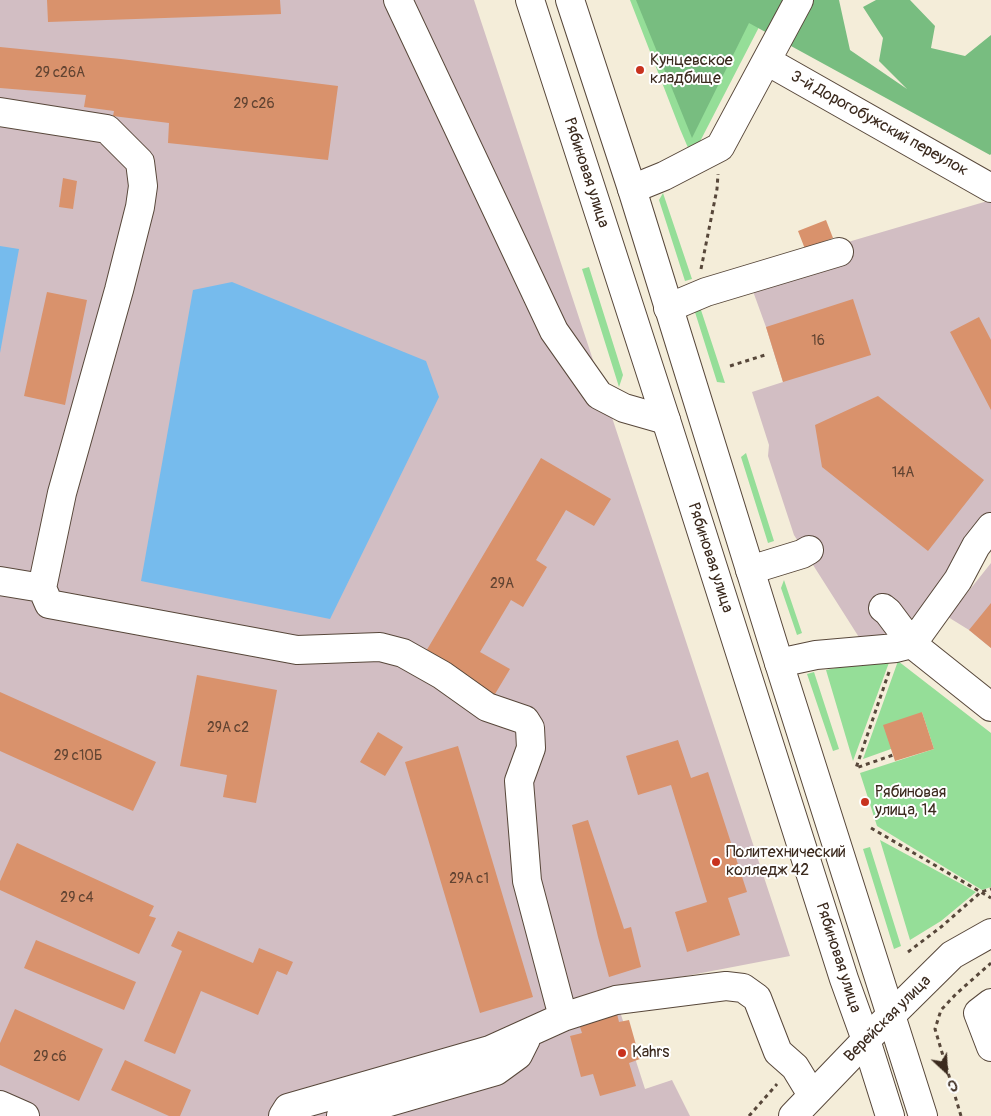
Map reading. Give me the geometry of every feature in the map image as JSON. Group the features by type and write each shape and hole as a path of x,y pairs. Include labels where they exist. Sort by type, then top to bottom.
{"main road":[{"path":"398,0 554,331 599,394 624,408 666,420"},
{"name":"Рябиновая улица","path":"530,0 844,979 890,1116"},
{"name":"Рябиновая улица","path":"570,0 632,190 779,664 923,1116"},
{"path":"632,190 720,147 799,0"},
{"name":"3-й Дорогобужский переулок","path":"767,61 991,188"},
{"path":"0,112 107,129 140,162 143,186 140,207 119,290 62,494 42,588 49,604 297,650 380,647 403,653 442,675 487,707 525,720 530,728 531,748 519,781 526,881 563,1017"},
{"path":"668,308 706,292 839,252"},
{"path":"779,664 816,655 904,646 958,580 976,546 991,527"},
{"path":"750,570 802,554 809,550"},
{"path":"0,581 42,588"},
{"path":"883,608 888,612 904,646 991,707"},
{"name":"Верейская улица","path":"793,1116 952,955 991,932"},
{"path":"283,1116 288,1108 490,1050 563,1017 616,1000 726,986 743,988 757,998 778,1052 794,1067 812,1095"},
{"path":"991,1003 978,1013 991,1047"},
{"path":"340,1116 496,1071 518,1055 529,1033"},
{"path":"0,1105 25,1116"}],"path":[{"path":"700,277 717,189 720,147"},
{"path":"730,366 765,355"},
{"path":"893,755 854,769 893,659 904,646"},
{"path":"871,828 991,898"},
{"path":"908,952 941,927 981,892 991,889"},
{"path":"961,1116 935,1029 941,1010 991,963"}],"shaded area":[{"path":"0,0 474,0 790,956 613,990 645,1089 672,1080 690,1116 0,1116"},
{"path":"991,200 991,521 942,588 891,639 862,642 794,535 768,456 769,445 752,392 783,382 746,272"},
{"path":"991,563 991,648 969,630 948,617"}],"green space":[{"path":"630,0 773,0 692,157 680,129"},
{"path":"636,0 839,0 850,50 907,89 879,61 883,38 863,7 876,0 910,0 935,26 931,48 965,56 991,35 991,154 749,23 692,138"},
{"path":"663,193 692,279 685,281 659,200"},
{"path":"589,267 623,375 619,387 582,269"},
{"path":"700,307 725,383 717,382 694,309"},
{"path":"746,453 774,541 768,543 741,457"},
{"path":"784,580 802,633 797,635 781,588"},
{"path":"891,657 853,761 826,670"},
{"path":"898,661 991,733 991,887 982,890 877,826 860,773 934,749 922,712 891,749 863,759"},
{"path":"814,672 839,749 833,751 807,674"},
{"path":"880,840 976,892 941,921 910,940"},
{"path":"870,847 901,946 894,949 863,849"}],"water":[{"path":"0,246 19,249 0,353"},
{"path":"232,282 426,361 439,397 330,619 141,581 193,290"}],"building":[{"path":"47,0 280,0 281,14 48,22"},
{"path":"0,47 121,59 338,86 328,160 168,143 169,123 113,116 114,111 84,107 86,95 0,88"},
{"path":"63,178 77,181 73,209 59,207"},
{"path":"826,220 833,238 805,249 798,231"},
{"path":"47,292 87,300 65,405 24,396"},
{"path":"853,299 871,355 783,382 766,327"},
{"path":"979,317 991,340 991,410 950,332"},
{"path":"878,396 984,480 928,551 822,467 815,425"},
{"path":"541,458 611,499 594,526 566,510 536,560 547,567 523,607 511,600 480,652 510,669 492,699 422,658"},
{"path":"991,603 991,648 969,630"},
{"path":"197,675 277,690 256,803 223,797 227,775 180,766"},
{"path":"0,692 156,762 133,811 0,751"},
{"path":"922,712 934,749 895,761 883,725"},
{"path":"378,732 403,747 385,776 360,762"},
{"name":"Политехнический колледж 42","path":"678,740 691,778 708,772 747,892 728,898 740,935 687,952 675,912 707,902 671,785 638,795 626,756"},
{"path":"458,746 533,997 480,1013 405,762"},
{"path":"588,820 624,929 631,927 641,967 609,977 572,825"},
{"path":"17,843 154,906 149,916 156,918 139,954 0,890 0,881"},
{"path":"178,931 253,963 259,948 293,962 287,975 277,971 258,1015 201,991 175,1054 144,1041 182,951 171,946"},
{"path":"36,940 136,982 124,1010 24,968"},
{"path":"15,1009 103,1049 79,1101 0,1065 0,1043"},
{"path":"617,1014 619,1022 629,1020 640,1059 629,1063 636,1086 600,1096 593,1074 581,1077 570,1036 582,1033 579,1024"},
{"path":"125,1060 191,1090 180,1116 169,1116 111,1090"}],"place":[{"name":"Кунцевское кладбище","path":"640,70"},
{"name":"Рябиновая улица, 14","path":"865,802"},
{"name":"Политехнический колледж 42","path":"716,862"},
{"name":"Kahrs","path":"622,1053"}]}
